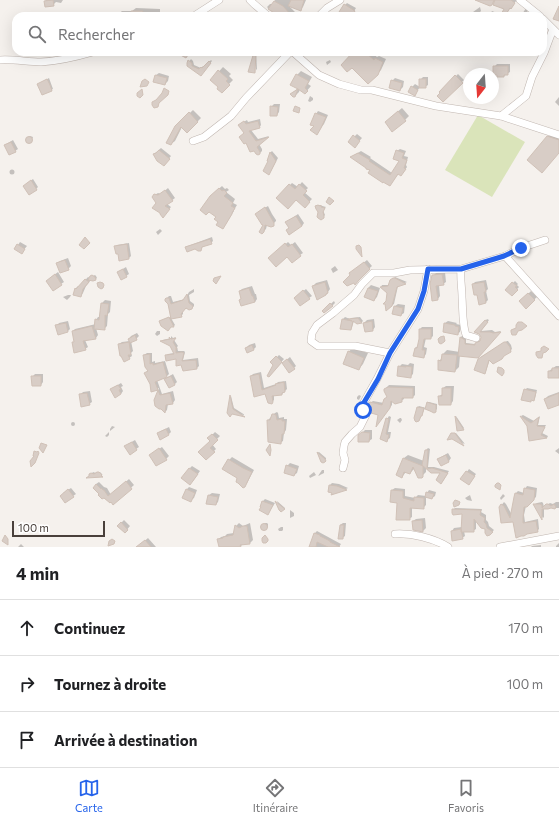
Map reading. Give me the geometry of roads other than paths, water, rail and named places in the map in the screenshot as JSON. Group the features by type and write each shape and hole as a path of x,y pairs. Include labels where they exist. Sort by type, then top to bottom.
{"street":[{"path":"200,12 219,0"},
{"path":"250,0 263,12"},
{"path":"323,12 340,0"},
{"path":"520,0 535,12"},
{"path":"547,23 559,35"},
{"path":"547,46 553,29"},
{"path":"0,60 40,62 78,56"},
{"path":"193,141 204,137 231,116 246,98 287,56"},
{"path":"296,56 319,75 339,84 360,90 372,90 436,106 501,116 559,135"},
{"path":"501,116 526,96 532,77 543,56"},
{"path":"390,353 354,346 318,346 311,341 312,332 317,325 354,295 373,273 394,273 428,269 461,269 504,256 521,248 545,240"},
{"path":"504,256 559,316"},
{"path":"343,468 345,460 343,453 345,442 360,427 366,415 363,410 363,404 375,385 390,353 418,309 424,291 428,269"},
{"path":"461,269 460,277 463,327 466,335 476,338"},
{"path":"395,534 406,533 439,542 448,547"},
{"path":"500,547 559,536"}]}
